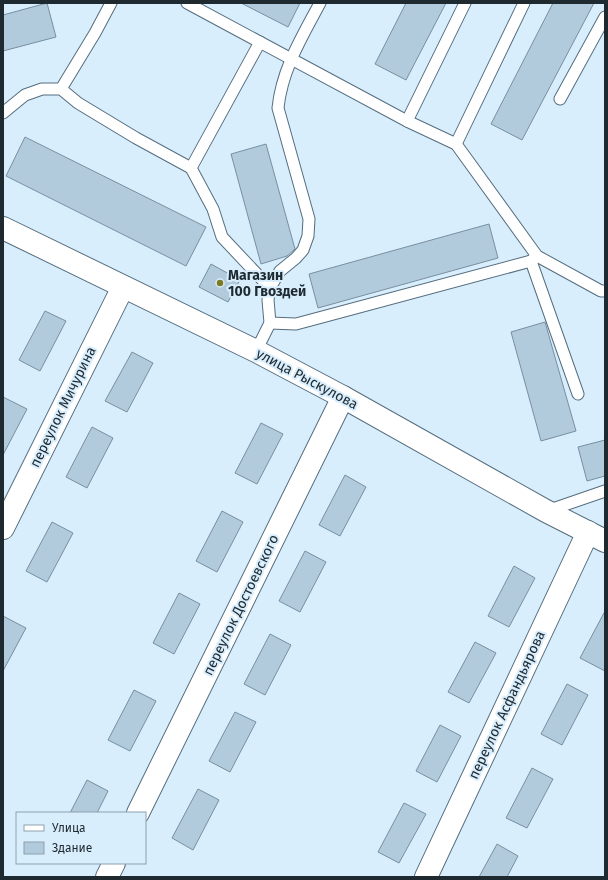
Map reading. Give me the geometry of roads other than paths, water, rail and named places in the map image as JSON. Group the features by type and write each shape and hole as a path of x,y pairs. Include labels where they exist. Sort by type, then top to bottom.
{"street":[{"name":"улица Рыскулова","path":"3,228 256,351 343,397 546,511 597,537"},
{"name":"переулок Мичурина","path":"3,528 123,287"},
{"name":"переулок Достоевского","path":"138,812 343,397"},
{"name":"переулок Асфандьярова","path":"426,877 597,537"},
{"path":"107,877 114,864"}],"lane":[{"path":"61,89 95,33 111,3"},
{"path":"187,3 407,121 456,144 534,258 578,394"},
{"path":"256,351 270,322 268,300 270,288 280,271 303,250 308,236 309,219 278,108 279,93 290,58 320,3"},
{"path":"407,121 465,3"},
{"path":"456,144 524,3"},
{"path":"560,99 605,17"},
{"path":"191,168 260,42"},
{"path":"3,113 25,95 42,89 61,89 78,103 136,138 191,168 213,209 222,237 270,288"},
{"path":"270,322 296,324 534,258 601,291 605,291"},
{"path":"546,511 605,491"}],"place":[{"name":"Магазин 100 Гвоздей","path":"220,283"}]}
